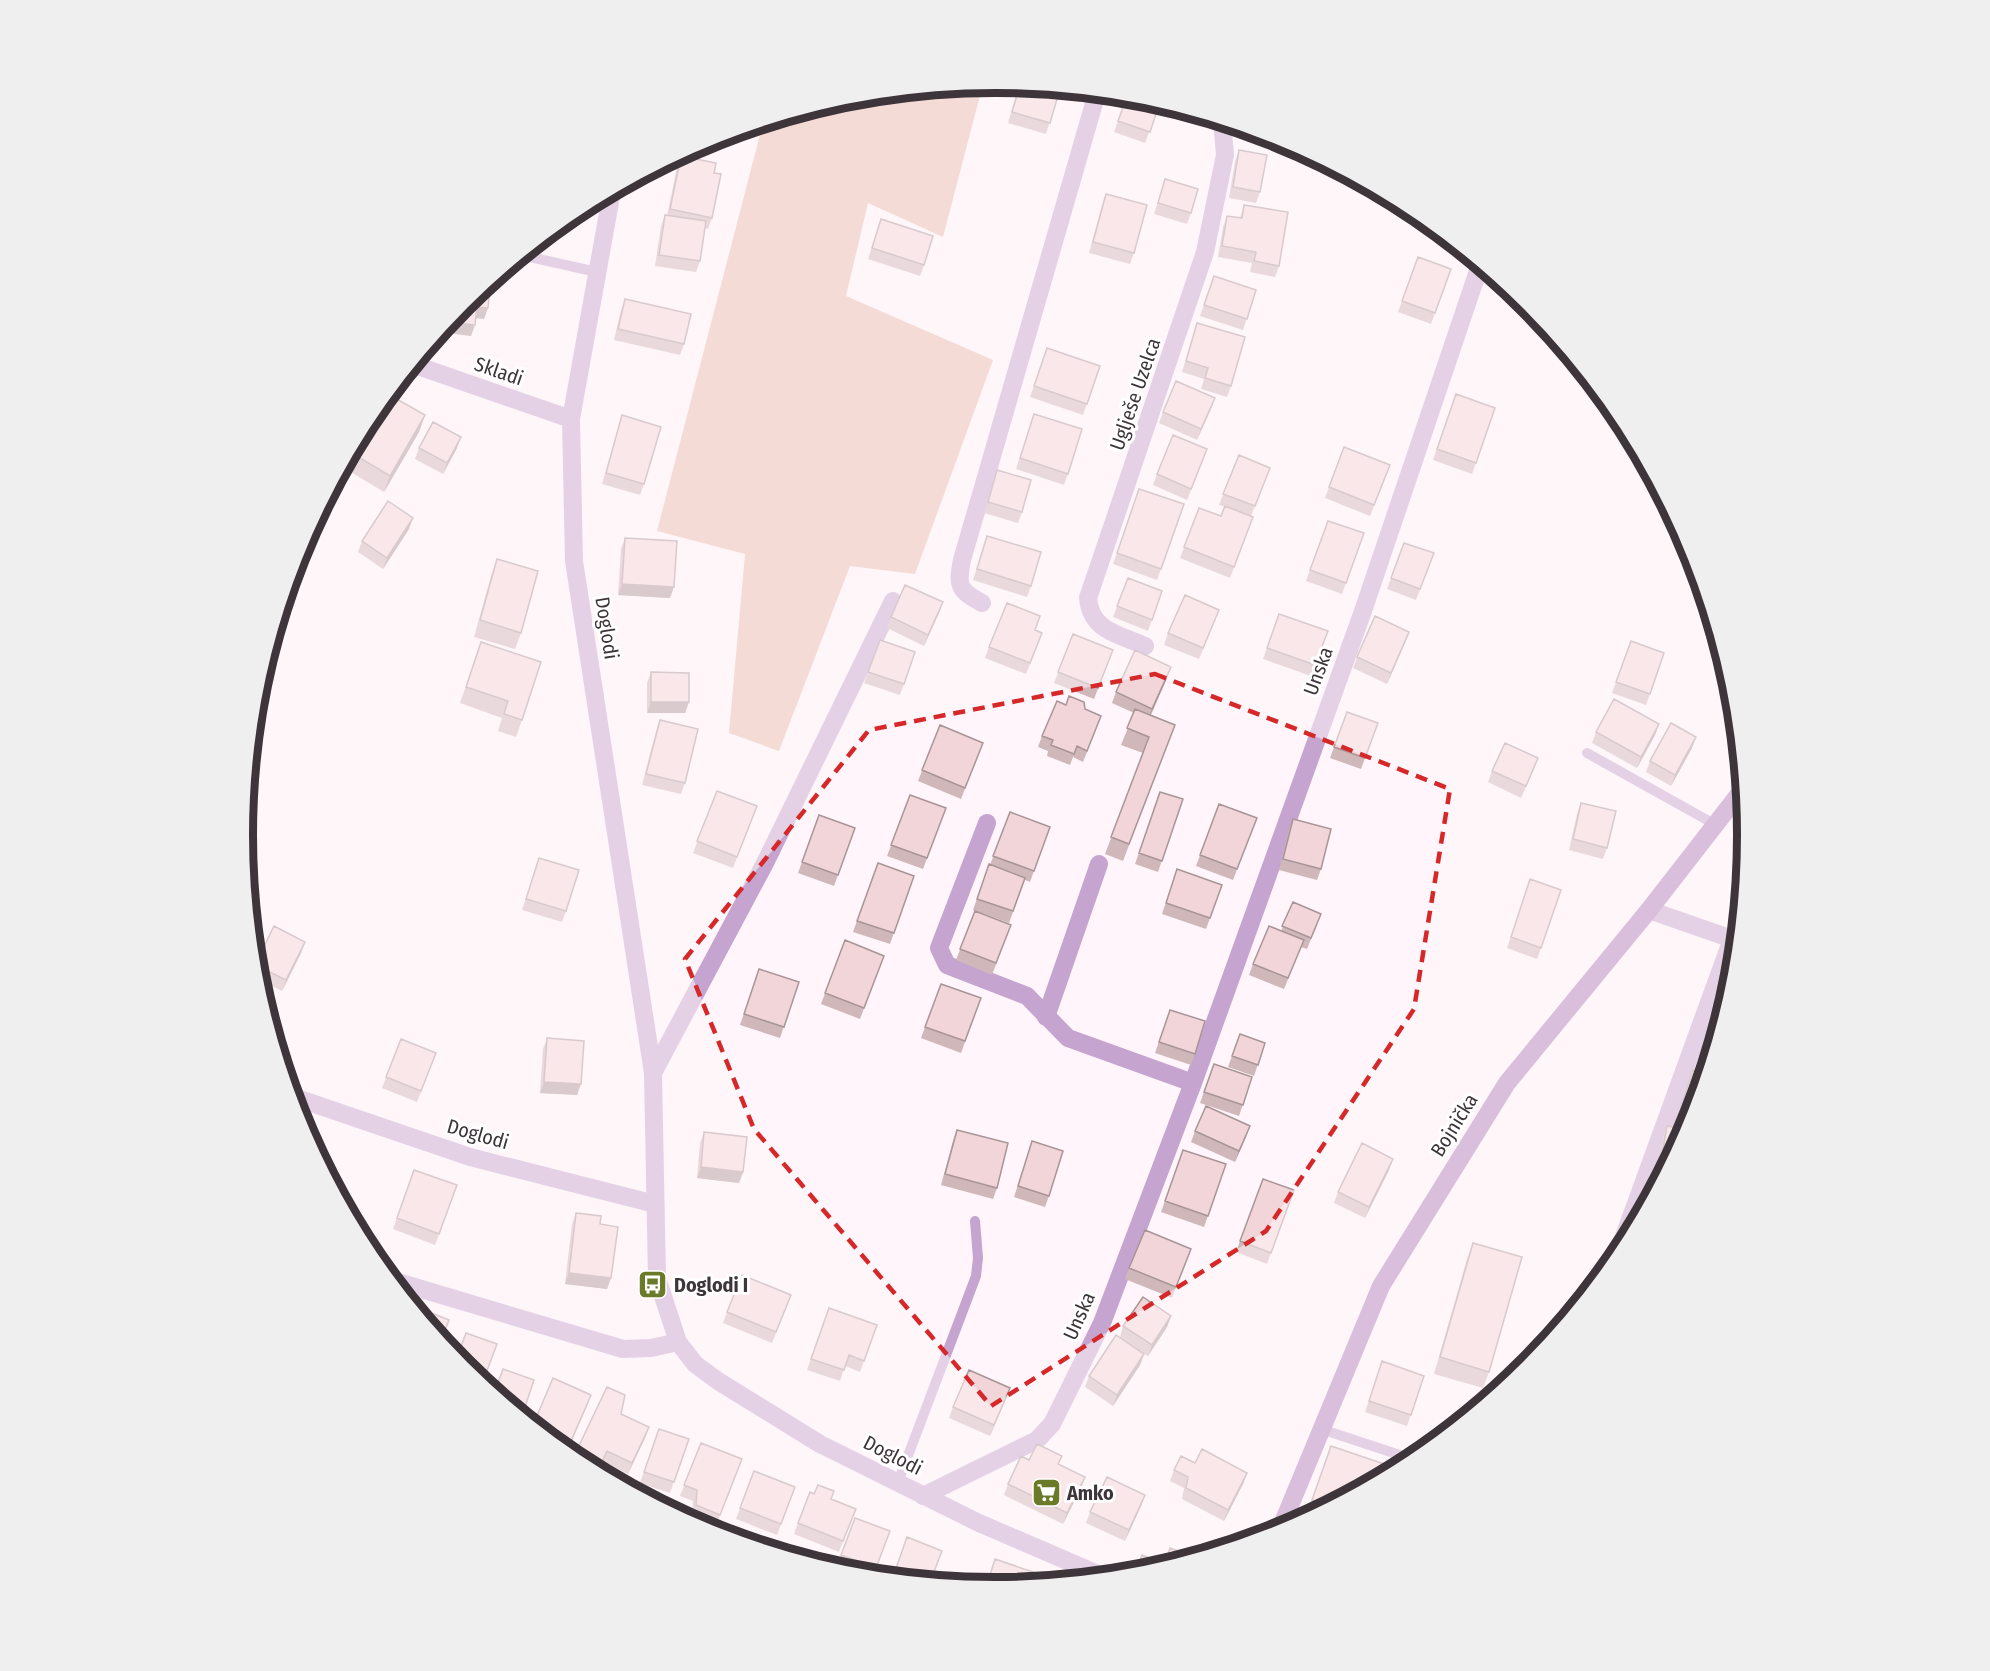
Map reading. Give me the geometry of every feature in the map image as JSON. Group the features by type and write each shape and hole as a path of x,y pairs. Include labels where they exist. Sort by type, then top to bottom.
{"main road":[{"name":"Bojnička","path":"1285,1518 1381,1286 1507,1083 1649,910 1736,798"}],"street":[{"path":"982,603 966,595 960,587 962,560 1095,100"},
{"name":"Uglješe Uzelca","path":"1145,646 1096,624 1089,612 1088,598 1173,355 1205,252 1225,155 1223,129"},
{"name":"Doglodi","path":"610,201 571,419 574,561 652,1072 657,1278 678,1342 695,1364 718,1381 820,1444 923,1496 1093,1572"},
{"name":"Unska","path":"923,1496 1037,1440 1052,1424 1102,1323 1193,1083 1362,614 1478,271"},
{"name":"Skladi","path":"420,367 571,419"},
{"name":"Doglodi","path":"652,1072 759,873 893,601"},
{"path":"987,823 939,948 946,964 1027,996 1068,1038 1193,1083"},
{"path":"1046,1017 1099,864"},
{"path":"1649,910 1730,938"},
{"path":"1631,1218 1725,966"},
{"name":"Doglodi","path":"301,1100 470,1157 655,1204"},
{"path":"406,1288 623,1349 651,1348 678,1342"}],"lane":[{"path":"530,257 597,272"},
{"path":"1587,753 1716,825"},
{"path":"898,1482 976,1276 978,1258 975,1221"},
{"path":"1321,1429 1403,1456"}],"highlighted area":[{"path":"1155,674 1450,789 1414,1009 1266,1231 991,1406 754,1129 685,959 869,730"}],"shaded area":[{"path":"980,94 943,237 868,203 846,296 993,360 915,574 850,566 779,751 729,733 745,554 657,531 761,130 850,107 898,99"}],"building":[{"path":"1017,94 1058,96 1050,123 1012,112"},
{"path":"1124,104 1157,111 1150,132 1118,121"},
{"path":"1239,150 1267,155 1260,192 1233,187"},
{"path":"693,158 716,163 714,173 721,174 712,218 670,209 679,164"},
{"path":"1165,179 1198,189 1191,213 1158,203"},
{"path":"1106,194 1147,205 1134,253 1093,242"},
{"path":"1244,205 1288,212 1279,266 1254,261 1256,252 1222,246 1227,216 1242,218"},
{"path":"665,215 706,221 700,261 659,255"},
{"path":"881,219 933,236 924,265 872,248"},
{"path":"1418,257 1451,269 1435,313 1402,301"},
{"path":"1214,276 1256,290 1247,319 1204,305"},
{"path":"490,291 488,308 477,307 475,325 458,323"},
{"path":"625,299 691,314 684,344 618,329"},
{"path":"1197,323 1245,337 1231,386 1205,378 1208,368 1186,361"},
{"path":"1047,348 1100,366 1087,404 1034,386"},
{"path":"1176,381 1215,398 1201,429 1163,412"},
{"path":"1456,394 1495,408 1476,463 1437,449"},
{"path":"395,398 425,415 390,476 357,456"},
{"path":"1034,414 1082,429 1068,474 1020,458"},
{"path":"622,415 661,427 644,484 606,473"},
{"path":"433,422 461,437 447,463 419,448"},
{"path":"1173,435 1207,449 1191,489 1157,474"},
{"path":"1344,447 1390,465 1374,505 1329,487"},
{"path":"1239,455 1270,468 1255,506 1223,494"},
{"path":"997,470 1031,480 1022,512 988,502"},
{"path":"1139,489 1184,504 1161,569 1117,553"},
{"path":"388,501 413,518 387,558 362,541"},
{"path":"1225,506 1253,517 1234,567 1184,547 1199,508 1221,516"},
{"path":"1328,521 1364,533 1346,583 1310,570"},
{"path":"987,536 1041,552 1031,586 977,569"},
{"path":"625,538 677,541 674,587 622,584"},
{"path":"1404,543 1434,553 1420,589 1391,578"},
{"path":"497,559 538,571 521,633 480,620"},
{"path":"1128,578 1162,591 1152,620 1117,606"},
{"path":"905,585 943,602 928,635 891,617"},
{"path":"1185,595 1219,610 1203,648 1168,633"},
{"path":"1007,603 1040,616 1035,630 1042,633 1030,663 989,647"},
{"path":"1279,614 1328,631 1315,665 1267,648"},
{"path":"1375,616 1409,632 1391,673 1357,657"},
{"path":"1073,634 1113,650 1098,688 1058,672"},
{"path":"880,640 915,652 904,684 868,672"},
{"path":"1631,641 1664,653 1650,694 1616,682"},
{"path":"481,642 541,662 522,720 504,714 508,701 466,687"},
{"path":"1135,650 1171,667 1152,709 1116,692"},
{"path":"651,672 689,673 689,702 651,702"},
{"path":"1069,696 1084,702 1085,709 1101,716 1087,751 1077,746 1074,754 1051,745 1053,740 1042,736 1057,701 1066,705"},
{"path":"1614,699 1659,724 1641,757 1596,732"},
{"path":"1135,709 1175,725 1129,844 1111,837 1149,737 1127,728"},
{"path":"1347,712 1378,723 1365,758 1334,747"},
{"path":"660,720 698,729 685,783 646,774"},
{"path":"1671,723 1696,737 1675,775 1650,761"},
{"path":"940,725 983,743 965,788 922,770"},
{"path":"1505,743 1538,758 1526,786 1492,771"},
{"path":"717,791 757,806 737,857 697,841"},
{"path":"1160,792 1183,799 1162,861 1139,853"},
{"path":"910,795 946,808 927,858 891,845"},
{"path":"1581,803 1616,811 1607,848 1573,839"},
{"path":"1219,804 1257,818 1237,869 1200,855"},
{"path":"1010,812 1050,827 1034,871 993,856"},
{"path":"819,815 855,828 838,875 802,862"},
{"path":"1293,819 1331,829 1321,869 1283,859"},
{"path":"539,858 579,870 566,911 526,899"},
{"path":"878,863 914,876 894,933 857,921"},
{"path":"989,864 1025,878 1013,911 977,899"},
{"path":"1177,869 1222,885 1210,918 1166,903"},
{"path":"1530,879 1561,890 1541,948 1511,937"},
{"path":"1293,902 1321,914 1311,938 1282,926"},
{"path":"975,911 1011,925 996,963 960,949"},
{"path":"274,926 305,942 286,980 265,970 262,950"},
{"path":"1269,926 1304,940 1288,978 1253,964"},
{"path":"845,940 884,956 864,1008 825,993"},
{"path":"759,969 799,982 784,1027 744,1014"},
{"path":"941,984 981,998 965,1041 925,1027"},
{"path":"1170,1010 1205,1021 1195,1054 1159,1042"},
{"path":"1240,1034 1265,1043 1258,1065 1232,1056"},
{"path":"547,1038 584,1041 581,1084 544,1082"},
{"path":"401,1039 436,1053 421,1091 386,1077"},
{"path":"1214,1064 1252,1077 1243,1105 1204,1092"},
{"path":"1693,1070 1699,1072 1683,1114 1679,1113"},
{"path":"1206,1106 1250,1126 1239,1151 1195,1131"},
{"path":"1667,1126 1677,1128 1663,1160"},
{"path":"957,1130 1008,1143 997,1188 945,1174"},
{"path":"704,1132 747,1137 743,1172 701,1167"},
{"path":"1032,1141 1063,1151 1049,1196 1018,1186"},
{"path":"1362,1143 1393,1159 1369,1207 1338,1192"},
{"path":"1183,1150 1226,1164 1208,1216 1165,1201"},
{"path":"414,1170 457,1185 439,1234 397,1218"},
{"path":"1263,1179 1294,1190 1271,1253 1240,1241"},
{"path":"576,1213 601,1216 600,1224 618,1227 611,1278 569,1273"},
{"path":"1145,1230 1191,1249 1176,1287 1129,1268"},
{"path":"1473,1243 1522,1257 1489,1372 1440,1357"},
{"path":"742,1275 791,1295 776,1332 727,1312"},
{"path":"1143,1297 1171,1316 1152,1345 1123,1326"},
{"path":"829,1308 877,1325 864,1361 849,1355 844,1370 811,1359"},
{"path":"425,1310 449,1320 444,1333"},
{"path":"466,1333 497,1344 485,1375 460,1350"},
{"path":"1116,1335 1144,1354 1117,1395 1089,1376"},
{"path":"1382,1361 1424,1376 1411,1415 1369,1401"},
{"path":"503,1369 534,1380 524,1410 497,1386"},
{"path":"969,1370 1010,1388 994,1425 953,1407"},
{"path":"553,1378 591,1395 571,1441 557,1435 536,1419"},
{"path":"607,1387 625,1395 621,1414 649,1427 632,1463 607,1451 601,1464 577,1450"},
{"path":"659,1429 689,1439 674,1482 644,1472"},
{"path":"701,1443 742,1459 720,1515 696,1505 697,1490 684,1485"},
{"path":"1037,1444 1062,1456 1058,1464 1085,1477 1067,1513 1008,1484 1021,1456 1029,1460"},
{"path":"1331,1446 1388,1465 1323,1501 1320,1503 1312,1500"},
{"path":"1202,1449 1247,1473 1228,1510 1186,1488 1188,1477 1174,1470 1181,1456 1195,1463"},
{"path":"754,1471 795,1487 781,1524 740,1508"},
{"path":"1107,1477 1145,1495 1129,1530 1090,1512"},
{"path":"818,1485 834,1491 831,1499 856,1509 843,1541 798,1523 810,1492 814,1494"},
{"path":"855,1518 890,1531 876,1568 841,1555"},
{"path":"907,1537 942,1551 933,1575 895,1571"},
{"path":"1170,1548 1185,1554 1167,1558"},
{"path":"1142,1555 1155,1560 1140,1564"},
{"path":"995,1559 1033,1572 1032,1577 989,1578"}],"place":[{"name":"Doglodi I","path":"653,1285"},
{"name":"Amko","path":"1046,1493"}]}
